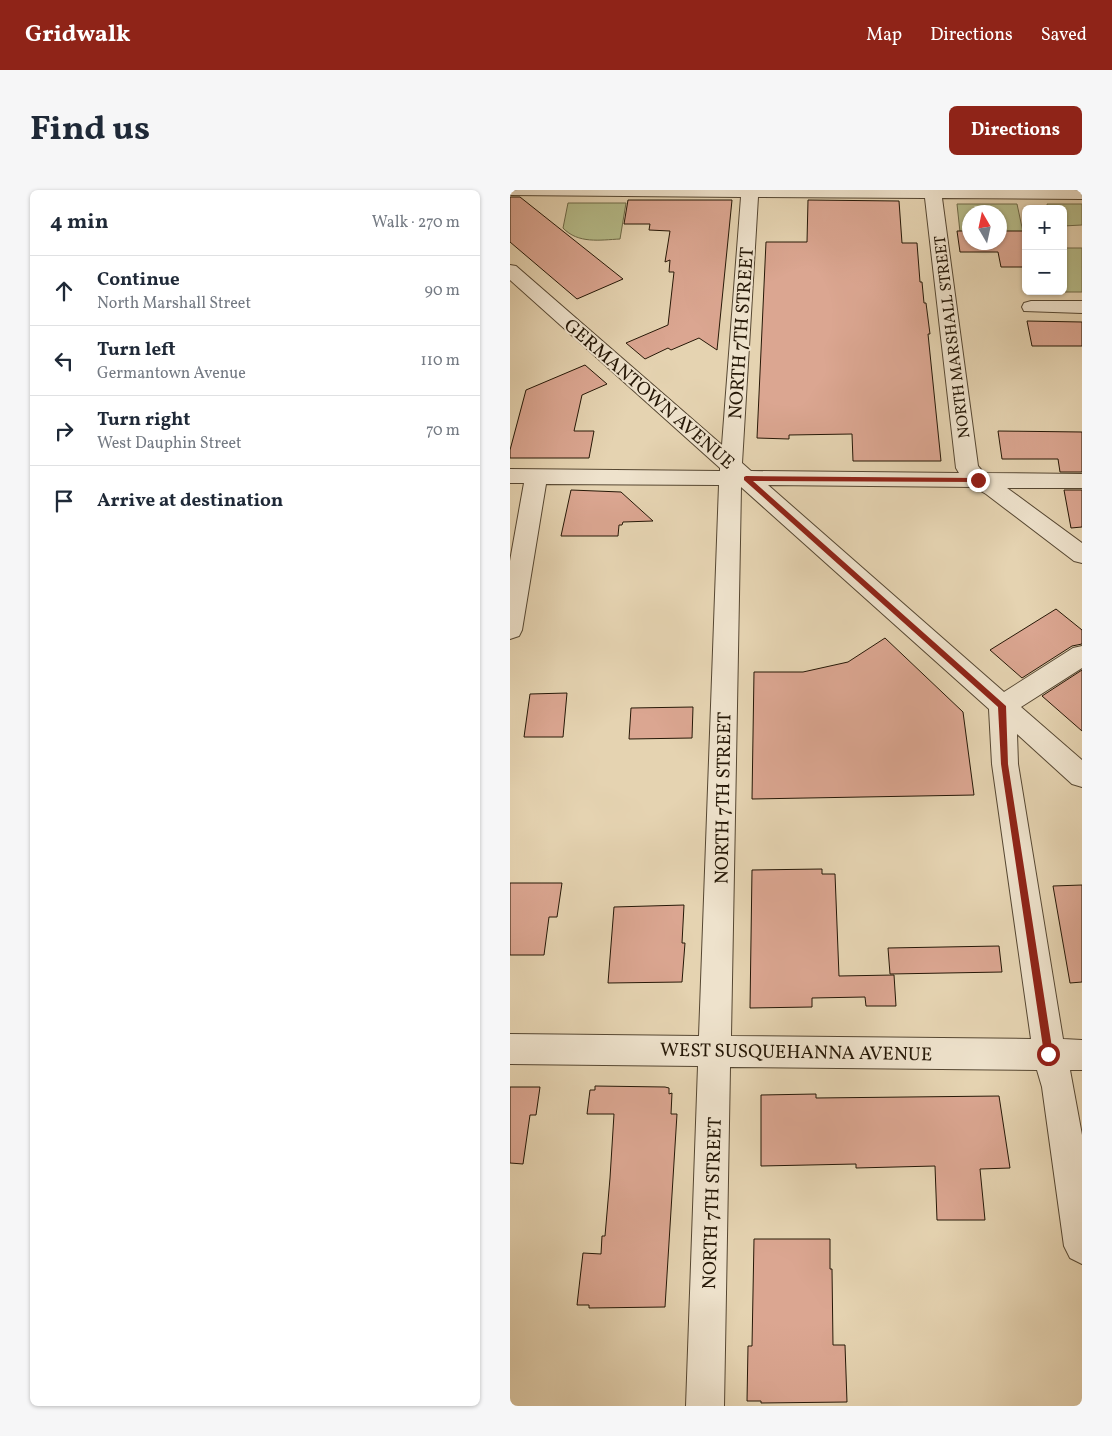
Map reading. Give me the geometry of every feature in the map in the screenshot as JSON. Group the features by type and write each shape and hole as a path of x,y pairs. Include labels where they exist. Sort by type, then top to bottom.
{"street":[{"path":"510,190 934,191 1082,194"},
{"name":"NORTH 7TH STREET","path":"705,1406 736,474 750,191"},
{"name":"NORTH MARSHALL STREET","path":"934,191 967,468 978,480"},
{"name":"GERMANTOWN AVENUE","path":"515,279 1082,776"},
{"path":"1031,307 1082,307"},
{"path":"510,476 736,474 1082,481"},
{"path":"510,630 536,476"},
{"path":"978,480 994,489 1082,555"},
{"path":"1082,655 1041,683 1002,706 1004,764 1048,1054 1058,1087 1082,1246"},
{"name":"WEST SUSQUEHANNA AVENUE","path":"510,1049 1082,1055"}],"green space":[{"path":"568,203 626,203 620,239 590,240 575,237 569,233 563,228"},
{"path":"957,204 1017,204 1022,232 1007,232 1007,205 962,205 962,232 960,232"},
{"path":"1082,204 1082,225 1067,226 1067,205 1047,205"},
{"path":"1067,248 1082,248 1082,292 1067,292"}],"building":[{"path":"510,197 520,197 623,279 577,299 510,242"},
{"path":"628,200 732,200 717,350 699,338 671,350 668,348 645,359 626,343 668,325 674,272 669,272 670,260 665,262 670,231 649,230 650,224 624,224"},
{"path":"808,200 899,201 902,243 917,243 920,282 922,282 930,334 928,334 941,461 853,461 852,434 789,435 789,439 757,438 766,242 807,242"},
{"path":"957,231 962,231 962,250 1007,250 1007,231 1022,231 1022,267 1001,267 998,252 960,252"},
{"path":"1027,321 1082,322 1082,346 1032,346"},
{"path":"585,365 607,384 582,395 574,431 594,431 589,458 510,458 510,450 526,390"},
{"path":"998,431 1082,432 1082,472 1060,472 1058,459 1002,459"},
{"path":"571,490 621,492 653,521 623,522 622,525 619,525 618,536 561,536"},
{"path":"1064,490 1082,490 1082,527 1071,528"},
{"path":"1056,609 1082,630 1082,644 1072,646 1022,678 990,650"},
{"path":"885,638 963,712 974,795 752,799 754,672 803,672 848,662"},
{"path":"1082,670 1082,731 1042,696"},
{"path":"567,693 563,737 524,737 530,694"},
{"path":"693,707 692,738 629,739 631,708"},
{"path":"822,869 822,874 835,874 839,976 894,975 896,1006 866,1006 865,997 812,998 812,1007 750,1008 752,870"},
{"path":"510,883 562,883 557,917 549,917 544,955 510,955"},
{"path":"1082,885 1082,982 1070,983 1053,886"},
{"path":"684,905 682,943 685,943 682,982 608,983 614,907"},
{"path":"999,946 1002,972 890,974 888,948"},
{"path":"595,1086 665,1087 669,1088 669,1094 672,1093 671,1114 677,1114 665,1307 589,1308 589,1305 577,1305 583,1253 601,1254 602,1236 605,1236 610,1178 614,1114 587,1114 590,1090 595,1090"},
{"path":"510,1087 540,1087 536,1115 530,1115 523,1164 510,1163"},
{"path":"816,1094 816,1098 999,1096 1010,1168 980,1169 985,1220 937,1220 935,1166 856,1168 856,1164 761,1166 761,1095"},
{"path":"754,1239 830,1239 833,1345 845,1345 847,1402 761,1403 761,1401 747,1401 748,1346 752,1346"}],"route":[{"path":"978,480 746,478 1002,706 1004,764 1048,1054"}]}
